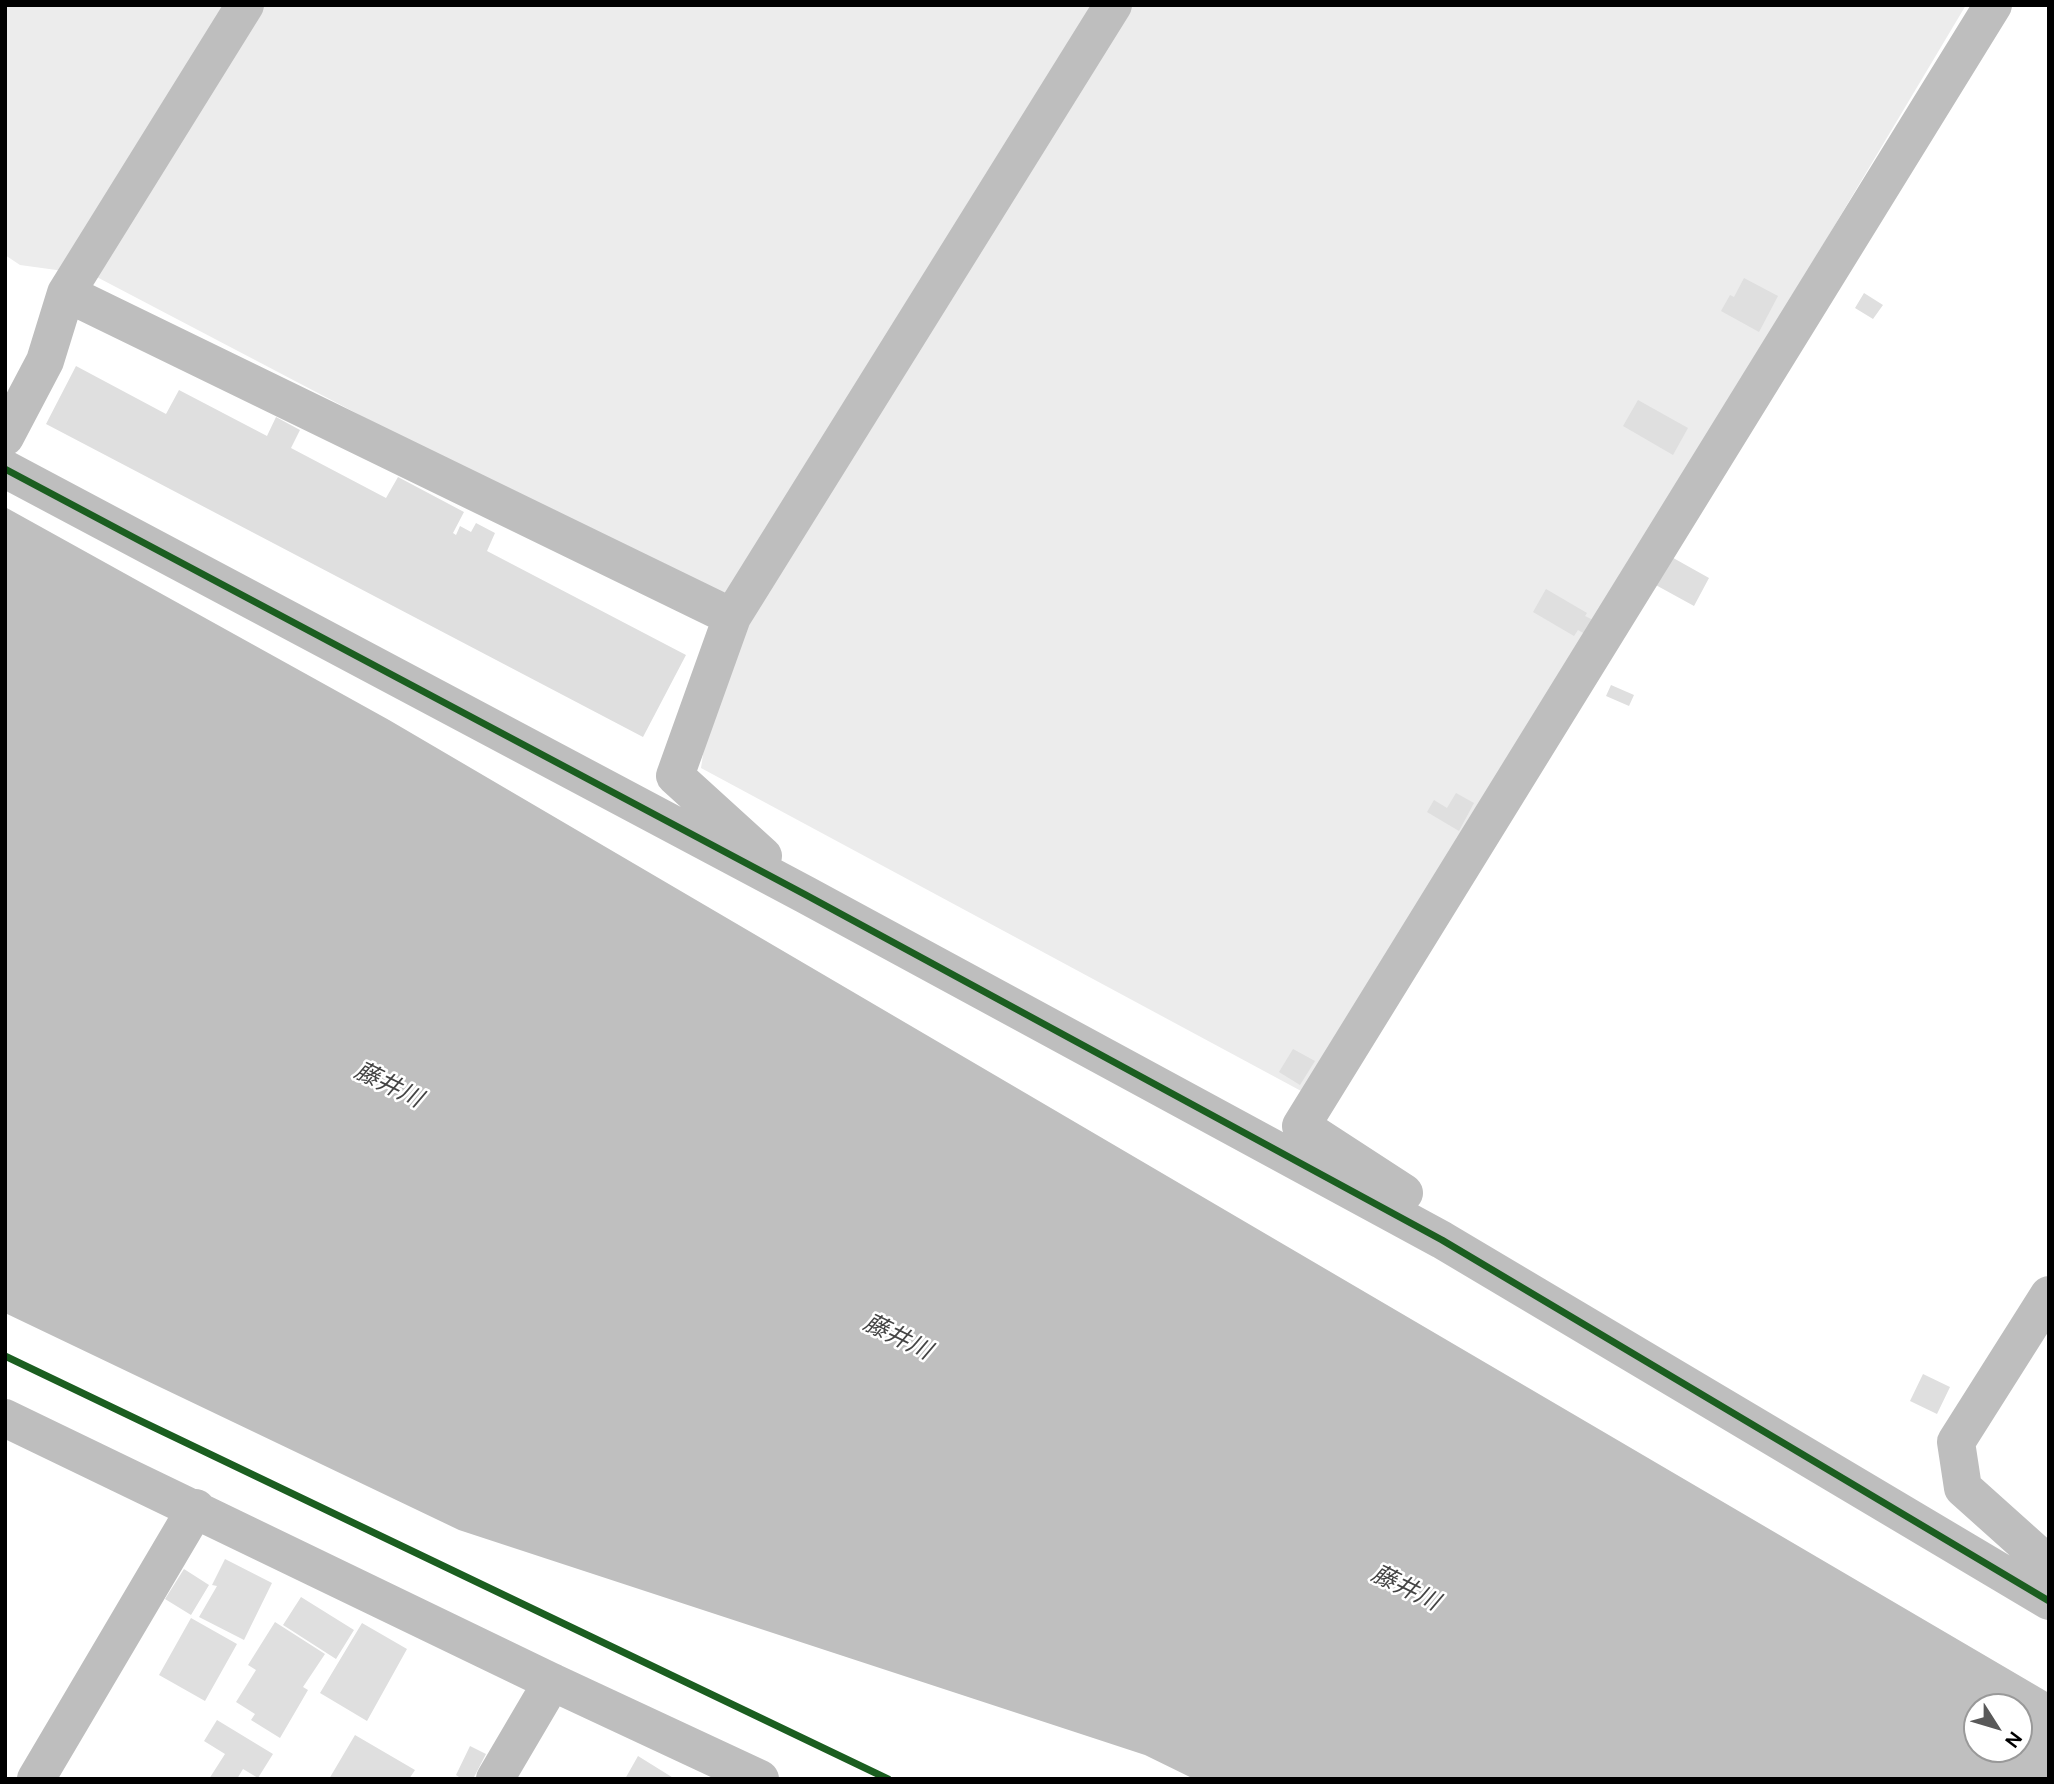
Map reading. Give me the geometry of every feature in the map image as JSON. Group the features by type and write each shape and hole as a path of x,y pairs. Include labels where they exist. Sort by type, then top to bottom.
{"street":[{"path":"5,437 45,362 66,293 245,5"},
{"path":"806,895 674,776 732,617 1113,5"},
{"path":"1442,1240 1438,1216 1301,1126 1993,5"},
{"path":"66,293 732,617"},
{"path":"5,469 806,895 1442,1240 2049,1601"},
{"path":"2049,1295 1956,1442 1963,1488 2049,1565"},
{"path":"5,1418 552,1682 760,1779"},
{"path":"36,1779 196,1508"},
{"path":"495,1779 552,1682"}],"shaded area":[{"path":"5,5 1966,5 1792,297 1303,1092 701,768 712,694 743,616 93,275 20,265 5,255"}],"water":[{"name":"藤井川","path":"5,507 389,720 2049,1693 2049,1779 1194,1779 1145,1755 459,1530 5,1313"}],"building":[{"path":"1744,278 1778,296 1759,332 1721,311 1730,295 1734,297"},
{"path":"1864,293 1883,305 1873,319 1855,308"},
{"path":"76,366 166,414 179,390 267,436 276,417 300,430 291,448 386,498 398,477 464,512 453,533 456,535 460,526 471,532 476,523 495,533 487,551 686,655 643,737 46,424"},
{"path":"1638,400 1688,428 1673,455 1623,426"},
{"path":"1659,550 1709,578 1694,606 1643,578"},
{"path":"1546,589 1587,613 1585,616 1593,620 1585,634 1578,630 1574,636 1533,612"},
{"path":"1611,685 1634,695 1629,706 1606,696"},
{"path":"1456,793 1474,803 1459,831 1427,812 1434,800 1447,808"},
{"path":"1293,1049 1315,1061 1300,1085 1279,1072"},
{"path":"1923,1374 1950,1387 1937,1414 1910,1401"},
{"path":"225,1559 272,1583 244,1640 199,1617 217,1586 212,1585"},
{"path":"184,1569 209,1585 191,1615 165,1599"},
{"path":"301,1597 354,1630 336,1659 283,1625"},
{"path":"191,1618 237,1644 205,1701 159,1675"},
{"path":"275,1622 325,1654 303,1687 308,1690 280,1738 251,1720 255,1714 236,1702 256,1670 248,1665"},
{"path":"362,1623 407,1649 367,1721 320,1693"},
{"path":"217,1720 273,1754 258,1778 243,1769 237,1779 209,1779 225,1754 204,1741"},
{"path":"355,1735 415,1770 409,1779 329,1779"},
{"path":"470,1746 486,1754 473,1779 462,1779 456,1775"},
{"path":"638,1756 675,1779 625,1779"}],"cycle path":[{"path":"5,469 806,895 1442,1240 2049,1601"},
{"path":"5,1356 888,1779"}]}
